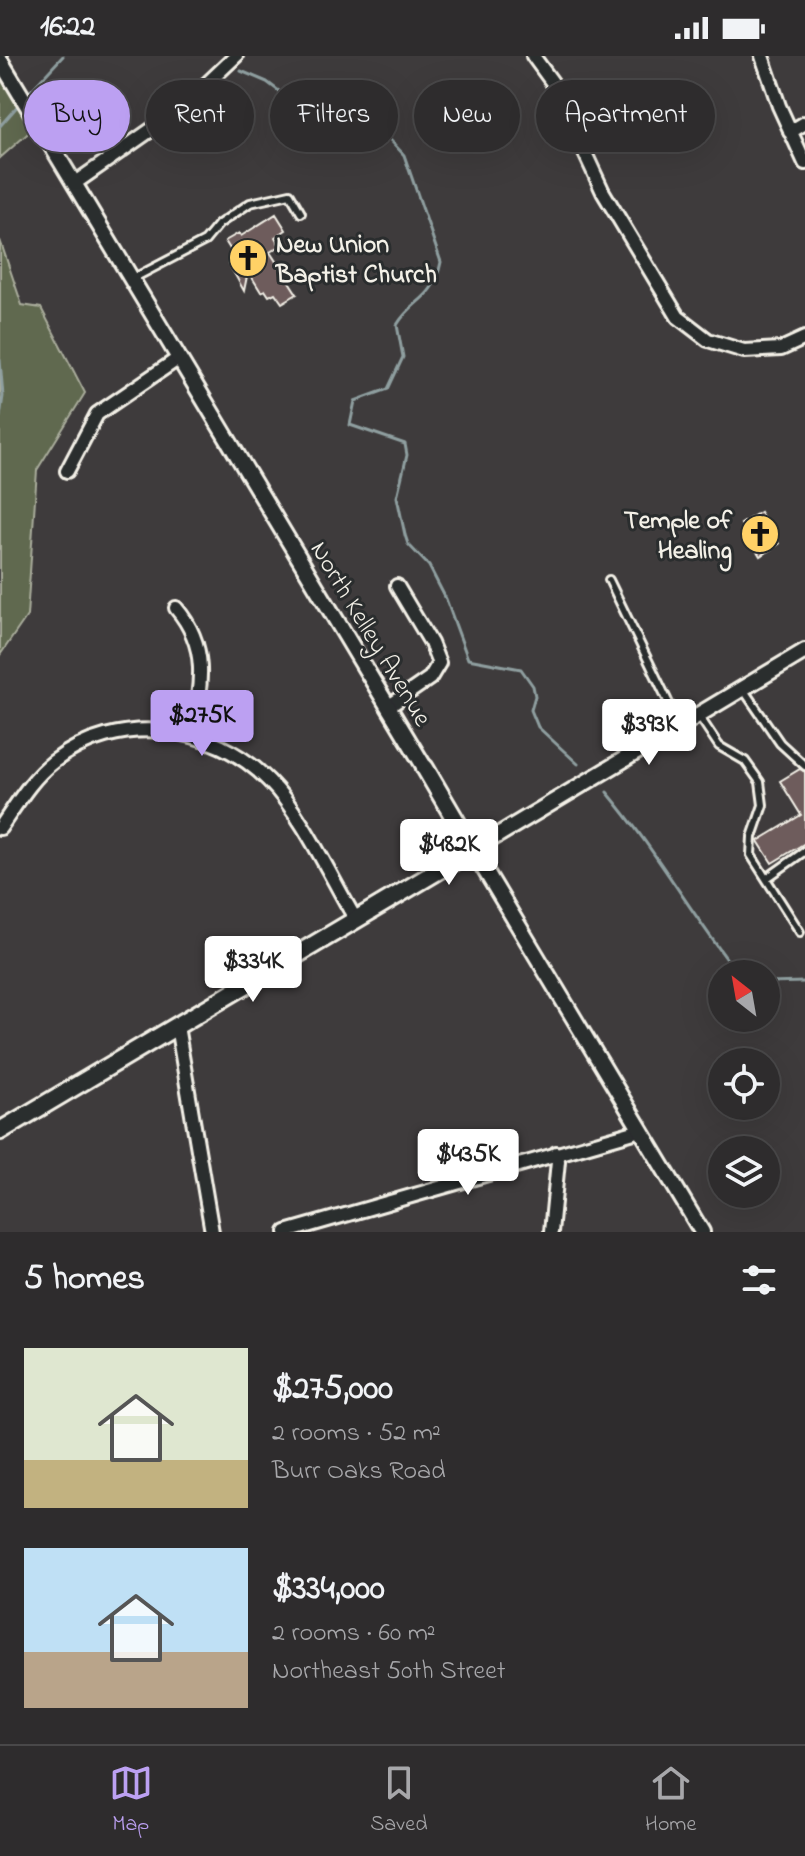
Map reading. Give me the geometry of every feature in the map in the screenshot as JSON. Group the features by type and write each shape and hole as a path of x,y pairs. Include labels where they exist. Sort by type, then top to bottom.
{"main road":[{"name":"North Kelley Avenue","path":"425,768 473,850"},
{"path":"0,1131 473,850"}],"street":[{"path":"75,183 178,111 236,56"},
{"path":"533,56 552,82 603,192 678,317 708,340 744,351 781,349 805,338"},
{"path":"762,56 805,163"},
{"name":"North Kelley Avenue","path":"0,60 425,768"},
{"path":"790,132 805,123"},
{"path":"67,471 97,414 179,358"},
{"path":"388,707 430,678 439,663 431,643 397,586"},
{"path":"176,608 191,626 199,656 198,692 191,735"},
{"path":"473,850 805,651"},
{"path":"0,828 39,775 68,751 127,731 162,730 191,735 239,757 271,782 296,818 356,920"},
{"name":"North Kelley Avenue","path":"473,850 702,1232"},
{"path":"177,1026 212,1232"},
{"path":"286,1232 641,1130"},
{"path":"551,1232 558,1161 556,1153"}],"lane":[{"path":"132,279 205,241 219,224 255,201 290,194 301,213"},
{"path":"609,580 680,726"},
{"path":"743,689 780,743 805,766"},
{"path":"699,715 719,746 745,761 760,782 763,805 750,846 754,863 767,878 772,892 800,932"},
{"path":"767,878 805,851"}],"green space":[{"path":"0,74 24,112 24,137 0,158"},
{"path":"0,240 22,305 41,308 85,393 37,470 27,616 0,655"}],"building":[{"name":"New Union Baptist Church","path":"276,214 286,230 275,237 280,246 270,252 297,294 282,303 275,293 269,296 265,290 261,292 248,271 244,291 229,264 242,268 225,241 239,233 241,236"},
{"name":"Temple of Healing","path":"760,512 779,544 760,556 741,524"},
{"path":"800,769 805,772 805,843 772,863 758,841 801,815 780,781"}],"waterway":[{"path":"41,80 63,56"},
{"path":"241,71 267,82 304,110 340,122 381,130 404,155 441,262 433,285 397,325 403,357 388,389 355,401 350,425 405,444 407,455 397,497 405,535 408,544 429,566 446,599 468,659 521,669 533,686 535,696 531,710 538,727 578,764"},
{"path":"0,126 21,102"},
{"path":"0,360 3,396 0,417"},
{"path":"607,792 728,960"},
{"path":"780,983 805,982"}],"place":[{"name":"New Union Baptist Church","path":"248,258"},
{"name":"Temple of Healing","path":"760,534"}]}
